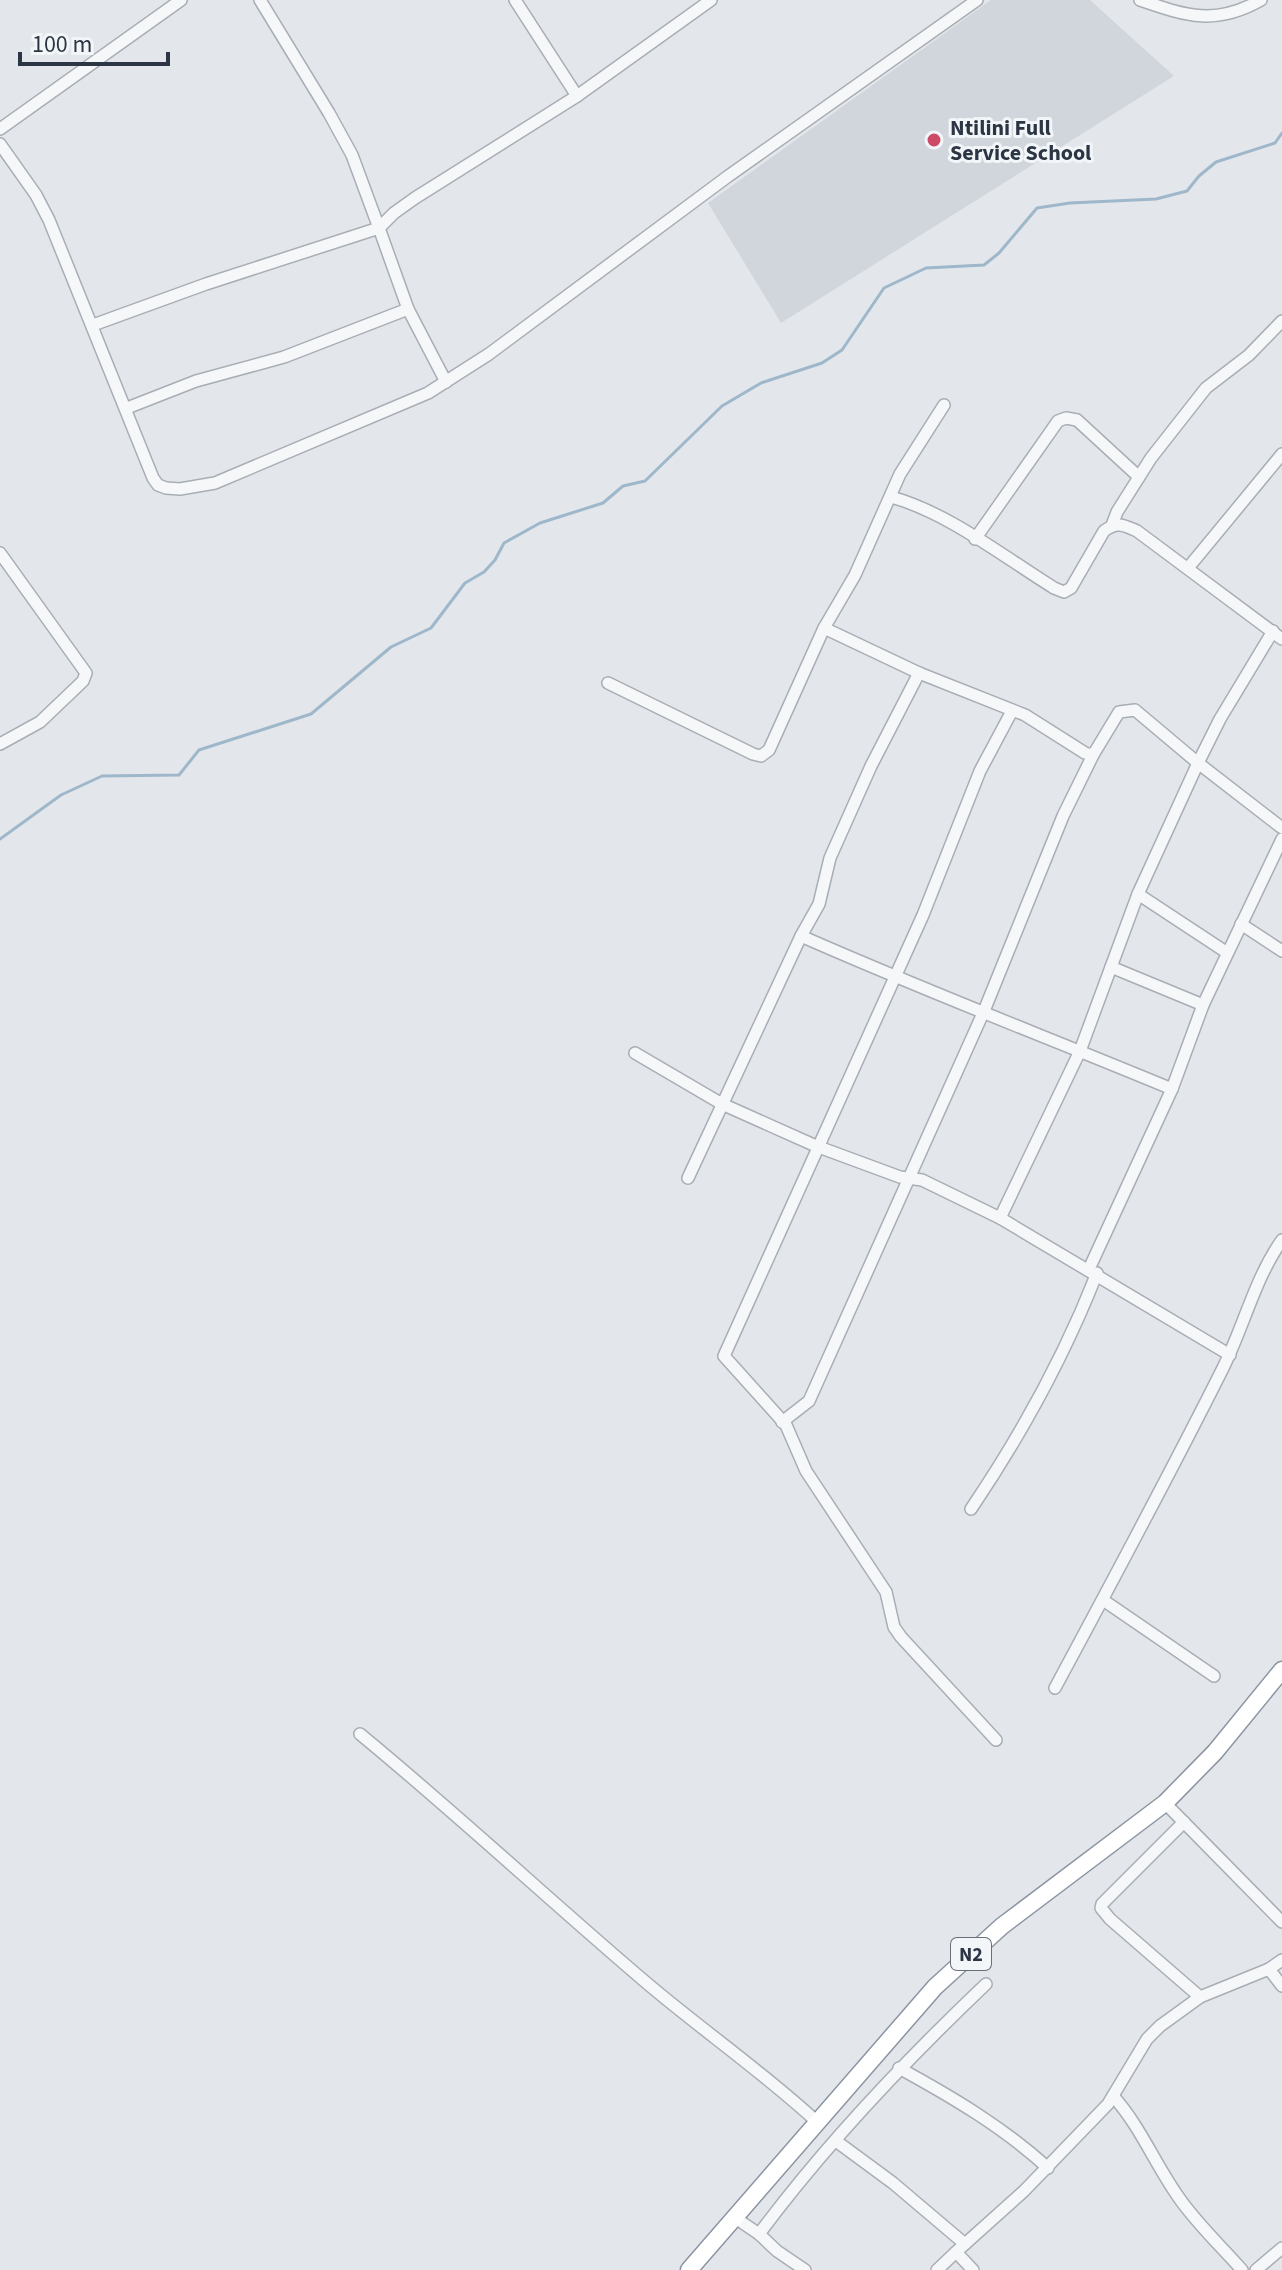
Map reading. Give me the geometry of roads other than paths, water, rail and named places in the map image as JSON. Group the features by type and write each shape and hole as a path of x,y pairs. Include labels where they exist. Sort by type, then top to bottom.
{"highway":[{"name":"N2","path":"689,2270 935,1987 1002,1926 1165,1803 1215,1752 1282,1670"}],"street":[{"path":"0,129 181,0"},
{"path":"260,0 352,155 408,309 446,382"},
{"path":"515,0 577,96"},
{"path":"93,325 206,284 379,228 415,198 577,96 711,0"},
{"path":"0,144 36,195 93,325 153,478 158,485 180,489 207,485 238,474 392,409 446,382 977,0"},
{"path":"1140,0 1207,17 1238,12 1261,0"},
{"path":"127,408 196,381 284,357 408,309"},
{"path":"891,497 905,501 975,539 1064,592 1071,588 1139,477 1206,388 1249,355 1282,321"},
{"path":"608,683 753,754 761,756 769,750 824,628 855,575 900,474 944,405"},
{"path":"975,539 1058,421 1066,418 1077,420 1139,477"},
{"path":"1188,568 1282,454"},
{"path":"1000,1218 1080,1051 1138,894 1198,763 1220,719 1278,635 1137,531 1121,524 1112,525"},
{"path":"0,553 86,673 83,681 47,716 0,744"},
{"path":"824,628 919,673 1025,715 1093,755"},
{"path":"688,1178 801,936 819,904 830,858 877,752 919,673"},
{"path":"782,1422 809,1401 984,1011 1063,816 1093,755 1119,712 1135,710 1282,828"},
{"path":"996,1740 901,1637 894,1627 886,1592 806,1471 782,1422 724,1356 816,1146 923,915 975,783 1012,711"},
{"path":"971,1509 1010,1451 1081,1315 1093,1271 1172,1089 1203,1005 1282,839"},
{"path":"1138,894 1226,952"},
{"path":"1241,924 1282,951"},
{"path":"801,936 893,977 1172,1089"},
{"path":"1111,967 1203,1005"},
{"path":"635,1053 722,1104 816,1146 900,1177 922,1180 1000,1218 1230,1355"},
{"path":"1055,1688 1154,1505 1230,1355 1267,1264 1282,1240"},
{"path":"1103,1600 1214,1676"},
{"path":"360,1734 639,1976 817,2122"},
{"path":"1165,1803 1282,1922"},
{"path":"1184,1822 1101,1908 1200,1997"},
{"path":"937,2270 1048,2168 1113,2096 1147,2039 1160,2026 1200,1997 1269,1969 1282,1960"},
{"path":"1269,1969 1282,1986"},
{"path":"759,2234 899,2068 986,1984"},
{"path":"899,2068 966,2107 1023,2146 1048,2168"},
{"path":"1113,2096 1130,2114 1179,2198 1242,2270"},
{"path":"836,2141 893,2183 961,2248 973,2270"},
{"path":"734,2217 805,2270"},
{"path":"1256,2270 1282,2248"}],"waterway":[{"path":"0,839 61,795 102,776 179,775 199,750 311,714 391,647 431,628 465,583 484,572 495,560 504,543 540,523 603,503 623,486 645,481 722,406 761,383 822,363 842,350 884,288 926,268 984,265 999,253 1037,208 1070,203 1156,199 1187,191 1216,162 1275,143 1282,133"}],"place":[{"name":"Ntilini Full Service School","path":"934,140"}]}
